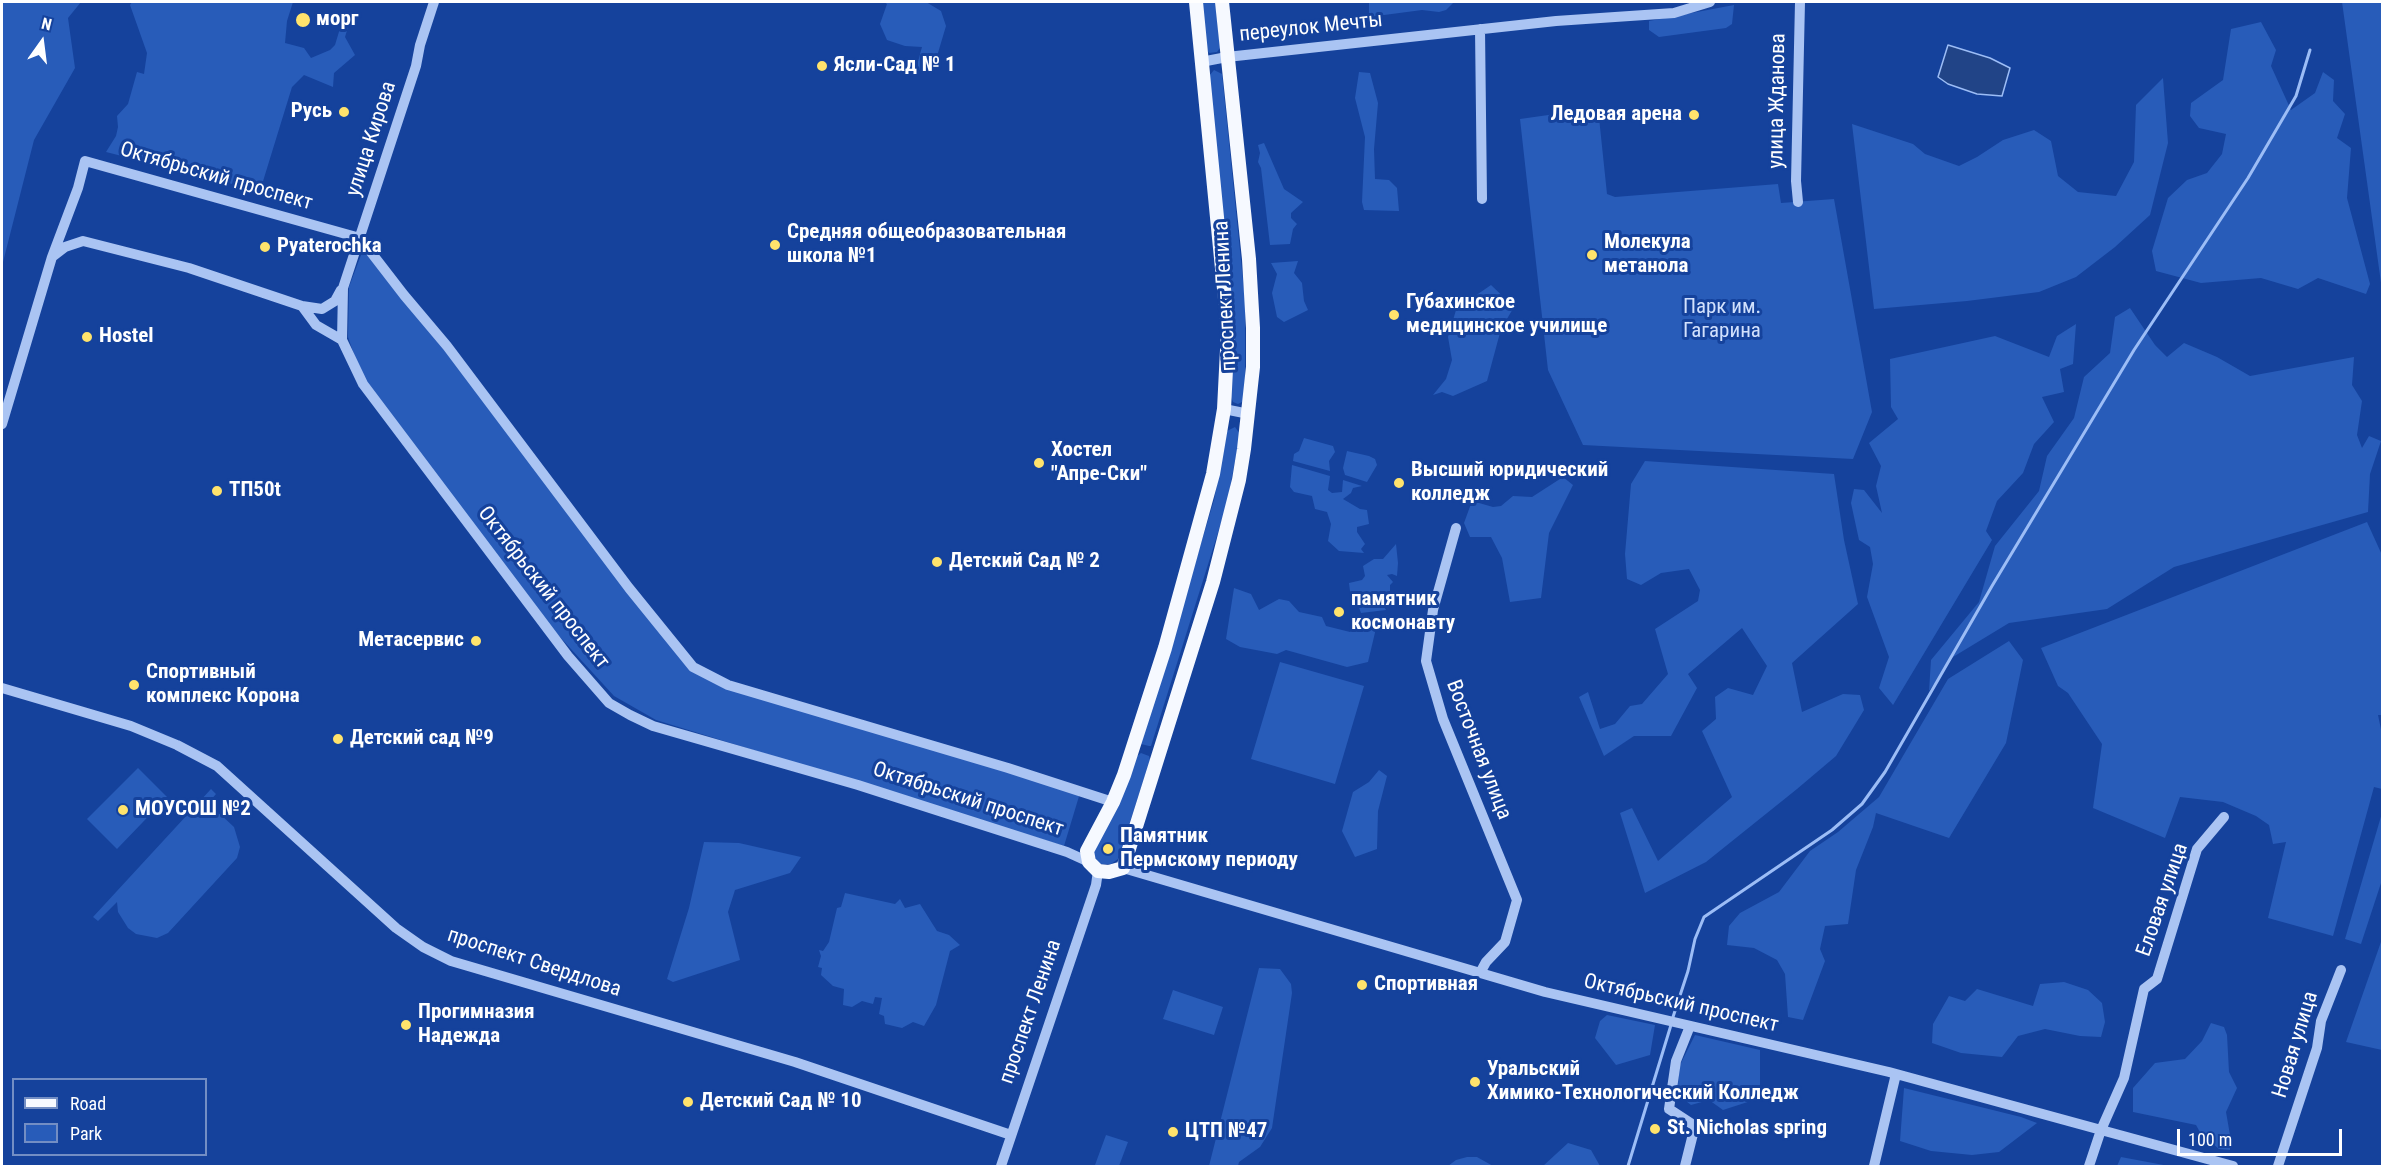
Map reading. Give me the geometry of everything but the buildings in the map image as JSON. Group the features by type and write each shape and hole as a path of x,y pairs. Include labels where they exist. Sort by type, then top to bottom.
{"main road":[{"name":"проспект Ленина","path":"1094,866 1087,851 1113,802 1133,750 1187,573 1213,474 1224,409 1228,330 1196,2"},
{"name":"проспект Ленина","path":"1123,868 1213,582 1239,480 1249,414 1253,357 1251,286 1222,2"},
{"path":"1133,750 1146,749 1157,757"},
{"path":"1094,866 1109,872 1123,868"}],"street":[{"name":"улица Кирова","path":"302,306 322,309 335,301 343,288 416,66 434,2"},
{"name":"переулок Мечты","path":"1201,62 1227,57 1556,21 1674,13 1710,2"},
{"name":"улица Жданова","path":"1798,202 1796,182 1800,2"},
{"path":"1480,29 1482,199"},
{"name":"Октябрьский проспект","path":"52,257 78,188 84,161 360,238 447,346 629,588 693,667 728,685 1113,802"},
{"path":"2,424 52,257 65,247 83,240 189,268 302,306 316,325 342,340"},
{"name":"улица Кирова","path":"342,340 343,288"},
{"name":"Октябрьский проспект","path":"342,340 363,384 558,644 609,703 654,726 858,785 1067,852 1094,866"},
{"path":"1224,409 1249,414"},
{"name":"Восточная улица","path":"1456,528 1433,610 1426,661 1443,719 1517,900 1505,942 1486,962 1480,973"},
{"name":"проспект Свердлова","path":"2,688 131,726 177,745 217,766 396,928 423,947 451,961 795,1062 1011,1135"},
{"name":"Еловая улица","path":"2089,1167 2101,1130 2124,1077 2144,989 2157,979 2198,849 2224,817"},
{"name":"проспект Ленина","path":"1001,1167 1096,885 1094,866"},
{"name":"Октябрьский проспект","path":"1123,868 1545,992 1896,1074 2233,1167"},
{"name":"Новая улица","path":"2278,1167 2317,1048 2321,1021 2341,970"},
{"path":"1685,1167 1695,1126 1668,1109 1676,1061 1690,1026"},
{"path":"1874,1167 1896,1074"}],"green space":[{"path":"2,2 81,2 68,18 75,68 34,140 2,266"},
{"path":"132,2 293,2 287,21 285,43 304,48 311,58 330,50 335,45 341,25 348,27 345,37 355,55 334,73 333,87 304,75 292,87 260,191 106,152 116,136 117,116 128,104 137,72 144,74 147,53 130,5"},
{"path":"884,2 926,2 941,11 946,26 932,73 916,69 922,47 905,46 887,40 880,24 887,4"},
{"path":"1201,2 1215,2 1220,48 1217,52 1209,53 1206,48"},
{"path":"1369,2 1454,2 1446,10 1439,12 1422,10 1369,17"},
{"path":"2342,2 2382,2 2382,290"},
{"path":"1734,5 1732,24 1726,28 1659,37 1649,30 1649,21"},
{"path":"2261,22 2276,50 2271,66 2291,110 2315,93 2323,72 2334,80 2333,101 2345,114 2337,138 2351,148 2347,198 2370,284 2366,294 2318,278 2298,289 2261,278 2201,283 2156,271 2152,251 2168,198 2187,180 2207,173 2222,154 2226,134 2199,128 2190,116 2191,103 2223,80 2231,29"},
{"path":"1214,70 1222,74 1245,300 1245,395 1244,401 1238,404 1233,402 1231,397 1234,328 1209,76"},
{"path":"1359,72 1370,73 1378,103 1374,149 1375,179 1389,180 1397,188 1399,211 1364,210 1362,202 1365,137 1355,98"},
{"path":"2163,78 2168,143 2150,215 2115,247 2076,277 2039,292 1874,309 1852,124 1913,144 1925,154 1959,166 2003,140 2034,130 2051,141 2058,176 2078,192 2116,196 2134,162 2136,105"},
{"name":"Парк им. Гагарина","path":"1598,108 1607,194 1615,197 1778,184 1781,203 1834,199 1872,412 1853,459 1583,445 1548,370 1520,119"},
{"path":"1264,143 1284,189 1303,202 1291,213 1291,218 1297,224 1293,229 1290,244 1270,245 1261,168 1258,162 1260,153 1258,145"},
{"path":"364,247 693,670 1080,793 1064,846 656,720 614,696 549,625 362,377 348,337 349,287"},
{"path":"1298,261 1294,273 1302,283 1304,301 1308,310 1284,322 1277,317 1272,293 1277,274 1271,263"},
{"path":"1491,285 1514,307 1501,329 1487,381 1453,396 1442,392 1433,395 1446,379 1452,360 1448,337 1456,310 1463,309 1475,296"},
{"path":"2130,308 2155,345 2167,357 2184,343 2217,357 2250,376 2354,357 2352,385 2362,401 2357,435 2362,448 2369,436 2381,441 2370,474 2368,512 2174,567 2107,609 2009,623 1953,657 1929,691 1931,660 1979,602 1995,546 2039,491 2047,456 2074,418 2084,377 2110,353 2115,317"},
{"path":"2076,324 2073,364 2060,369 2064,392 2042,397 2054,422 2034,444 2023,473 1997,501 1986,531 1992,540 1893,705 1879,688 1889,657 1867,597 1873,564 1870,547 1859,540 1851,503 1854,489 1864,490 1882,513 1876,486 1881,466 1869,443 1898,419 1891,407 1890,359 1995,336 2049,357 2057,336"},
{"path":"1235,427 1240,434 1227,504 1151,746 1141,744 1214,500 1227,431"},
{"path":"1304,438 1333,446 1335,452 1329,461 1330,471 1293,461 1294,454 1299,451"},
{"path":"1347,451 1375,459 1377,465 1367,482 1345,475 1343,468"},
{"path":"1645,461 1834,474 1844,540 1858,604 1792,663 1802,712 1843,694 1860,695 1864,710 1836,756 1797,789 1706,862 1645,893 1620,813 1632,808 1658,861 1732,797 1702,731 1716,719 1715,697 1728,688 1753,695 1767,666 1742,628 1688,674 1697,688 1671,736 1634,736 1604,756 1579,697 1588,692 1600,729 1615,724 1630,706 1642,704 1668,674 1655,629 1698,601 1700,590 1689,569 1661,573 1641,585 1627,579 1625,554 1631,484"},
{"path":"1292,465 1330,476 1328,490 1332,493 1342,492 1343,480 1362,486 1353,488 1351,493 1343,499 1360,509 1367,510 1369,524 1357,527 1357,532 1365,544 1361,549 1364,553 1339,551 1328,541 1331,524 1327,512 1315,509 1312,496 1294,492 1290,487"},
{"path":"1563,477 1573,485 1549,533 1541,598 1510,602 1502,558 1491,537 1470,537 1464,523 1472,501 1493,507 1501,506 1513,496 1532,497"},
{"path":"2367,522 2382,555 2382,715 2378,715 2382,734 2382,789 2374,787 2333,936 2268,918 2286,842 2273,844 2269,825 2256,816 2223,802 2180,797 2165,838 2093,808 2102,744 2068,693 2058,686 2041,648"},
{"path":"1396,544 1397,576 1387,575 1393,582 1390,585 1390,591 1381,593 1382,603 1386,610 1361,613 1357,602 1351,599 1349,583 1362,580 1365,576 1363,566 1374,559 1383,559"},
{"path":"1234,588 1251,594 1259,610 1279,599 1289,601 1299,612 1322,617 1326,626 1350,632 1365,616 1378,620 1368,662 1347,667 1286,650 1277,654 1240,647 1226,639"},
{"path":"2009,641 2023,660 2006,743 1949,838 1876,813 1873,827 1856,870 1848,924 1825,926 1820,949 1825,961 1803,1020 1788,1017 1785,974 1777,960 1754,948 1727,945 1729,926 1740,913 1779,892 1810,851 1838,832 1879,797 1948,679"},
{"path":"1280,662 1364,686 1335,784 1251,759"},
{"path":"1141,753 1149,756 1150,760 1118,859 1111,864 1100,864 1093,855 1094,846 1115,812 1137,756"},
{"path":"138,768 167,797 117,849 87,819"},
{"path":"1379,770 1387,776 1378,811 1377,849 1355,857 1342,831 1353,792 1369,782"},
{"path":"211,789 216,794 203,809 220,814 234,827 240,847 237,858 168,933 157,938 136,934 128,928 118,912 117,902 98,921 93,917"},
{"path":"2382,813 2382,880 2361,944 2345,939"},
{"path":"704,842 739,843 801,857 790,873 735,890 728,912 740,960 673,982 667,979 689,908"},
{"path":"845,893 895,904 900,899 905,908 920,904 937,931 949,935 960,945 950,951 936,1005 924,1026 913,1022 902,1028 885,1024 884,1016 879,1014 882,998 875,997 873,1004 862,1001 852,1007 843,1005 844,989 833,986 821,975 822,968 818,967 821,956 819,950 823,951 829,942 837,908 841,907"},
{"path":"2382,939 2382,1050 2346,1042"},
{"path":"1259,968 1280,969 1291,984 1292,993 1272,1128 1260,1147 1239,1162 1238,1166 1209,1166"},
{"path":"2064,982 2088,990 2102,1003 2105,1022 2101,1037 2080,1036 2045,1029 2018,1036 2002,1057 1961,1053 1932,1043 1933,1024 1949,996 1965,1001 1977,989 2033,1006 2040,984"},
{"path":"1173,990 1223,1007 1214,1035 1163,1019"},
{"path":"1607,1015 1655,1025 1650,1055 1616,1065 1595,1038 1600,1021"},
{"path":"2211,1023 2224,1027 2227,1035 2229,1072 2237,1088 2226,1112 2230,1150 2219,1149 2201,1134 2196,1125 2133,1112 2133,1088 2155,1063 2185,1059 2202,1041"},
{"path":"1695,1035 1760,1050 1760,1098 1723,1110 1709,1100 1691,1105 1677,1094 1680,1065"},
{"path":"1904,1088 2037,1123 1999,1152 1972,1155 1931,1151 1900,1141"},
{"path":"1106,1135 1128,1142 1119,1166 1095,1165"},
{"path":"1568,1143 1591,1150 1600,1166 1543,1166"},
{"path":"1477,1157 1493,1166 1448,1166 1456,1160"},
{"path":"2121,1157 2169,1166 2117,1166"}],"shaded area":[{"path":"1948,45 1990,58 2010,68 2002,96 1977,94 1948,84 1938,77"}],"waterway":[{"path":"1673,1017 1688,971 1695,939 1704,917 1832,830 1862,804 1885,772 1992,586 2134,350 2248,178 2296,96 2310,50"},
{"path":"1628,1166 1671,1025"}],"place":[{"name":"морг","path":"303,20"},
{"name":"Ясли-Сад № 1","path":"822,66"},
{"name":"Русь","path":"344,112"},
{"name":"Ледовая арена","path":"1694,115"},
{"name":"Средняя общеобразовательная школа №1","path":"775,245"},
{"name":"Pyaterochka","path":"265,247"},
{"name":"Молекула метанола","path":"1592,255"},
{"name":"Губахинское медицинское училище","path":"1394,315"},
{"name":"Hostel","path":"87,337"},
{"name":"Хостел \"Апре-Ски\"","path":"1039,463"},
{"name":"Высший юридический колледж","path":"1399,483"},
{"name":"ТП50t","path":"217,491"},
{"name":"Детский Сад № 2","path":"937,562"},
{"name":"памятник космонавту","path":"1339,612"},
{"name":"Метасервис","path":"476,641"},
{"name":"Спортивный комплекс Корона","path":"134,685"},
{"name":"Детский сад №9","path":"338,739"},
{"name":"МОУСОШ №2","path":"123,810"},
{"name":"Памятник Пермскому периоду","path":"1108,849"},
{"name":"Спортивная","path":"1362,985"},
{"name":"Прогимназия Надежда","path":"406,1025"},
{"name":"Уральский Химико-Технологический Колледж","path":"1475,1082"},
{"name":"Детский Сад № 10","path":"688,1102"},
{"name":"St. Nicholas spring","path":"1655,1129"},
{"name":"ЦТП №47","path":"1173,1132"}]}
